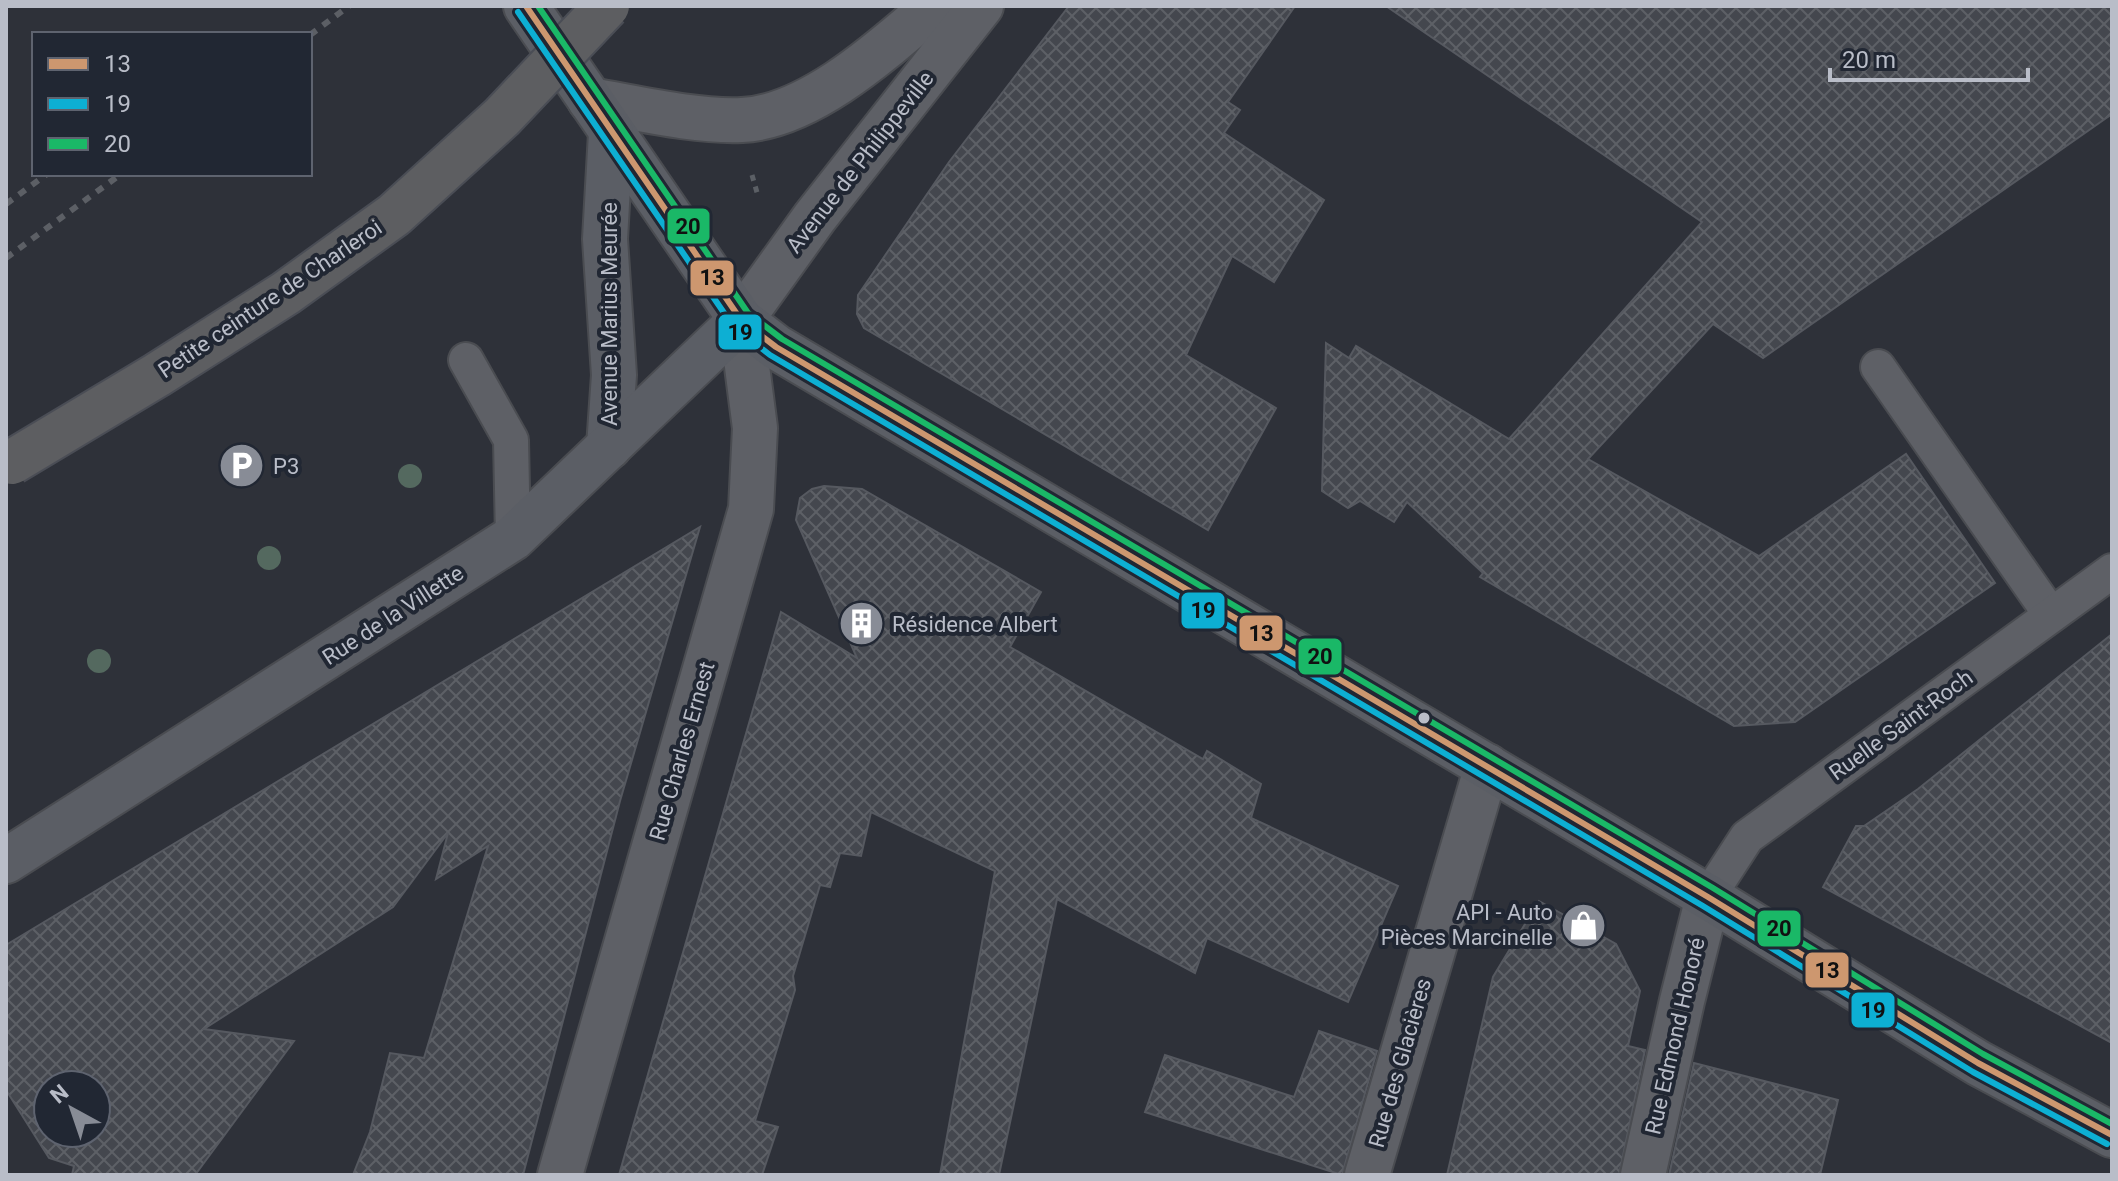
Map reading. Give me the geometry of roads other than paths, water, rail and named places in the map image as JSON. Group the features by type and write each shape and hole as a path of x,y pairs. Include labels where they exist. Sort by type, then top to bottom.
{"highway":[{"name":"Petite ceinture de Charleroi","path":"12,462 273,301 394,215 502,117 607,6"}],"main road":[{"name":"Avenue Marius Meurée","path":"526,6 741,320 776,347 1708,897 1978,1063 2112,1135"},
{"name":"Avenue Marius Meurée","path":"601,117 614,375 609,447"},
{"name":"Rue de la Villette","path":"6,861 513,538 741,320"}],"street":[{"path":"601,117 678,115 741,120 772,116 841,82 934,6"},
{"name":"Avenue de Philippeville","path":"741,320 815,217 981,6"},
{"name":"Rue Charles Ernest","path":"560,1175 751,509 755,428 741,320"},
{"name":"Rue des Glacières","path":"1367,1175 1487,766"},
{"name":"Rue Edmond Honoré","path":"1643,1175 1708,897"}],"lane":[{"path":"466,360 511,440 513,538"},
{"path":"1878,367 2051,615"},
{"name":"Ruelle Saint-Roch","path":"1708,897 1747,837 2112,571"}],"railway":[{"path":"312,34 349,6"},
{"path":"6,204 44,176"},
{"path":"6,258 118,176"}],"place":[{"name":"P3","path":"242,466"},
{"name":"Résidence Albert","path":"861,624"},
{"name":"API - Auto Pièces Marcinelle","path":"1584,925"}]}
